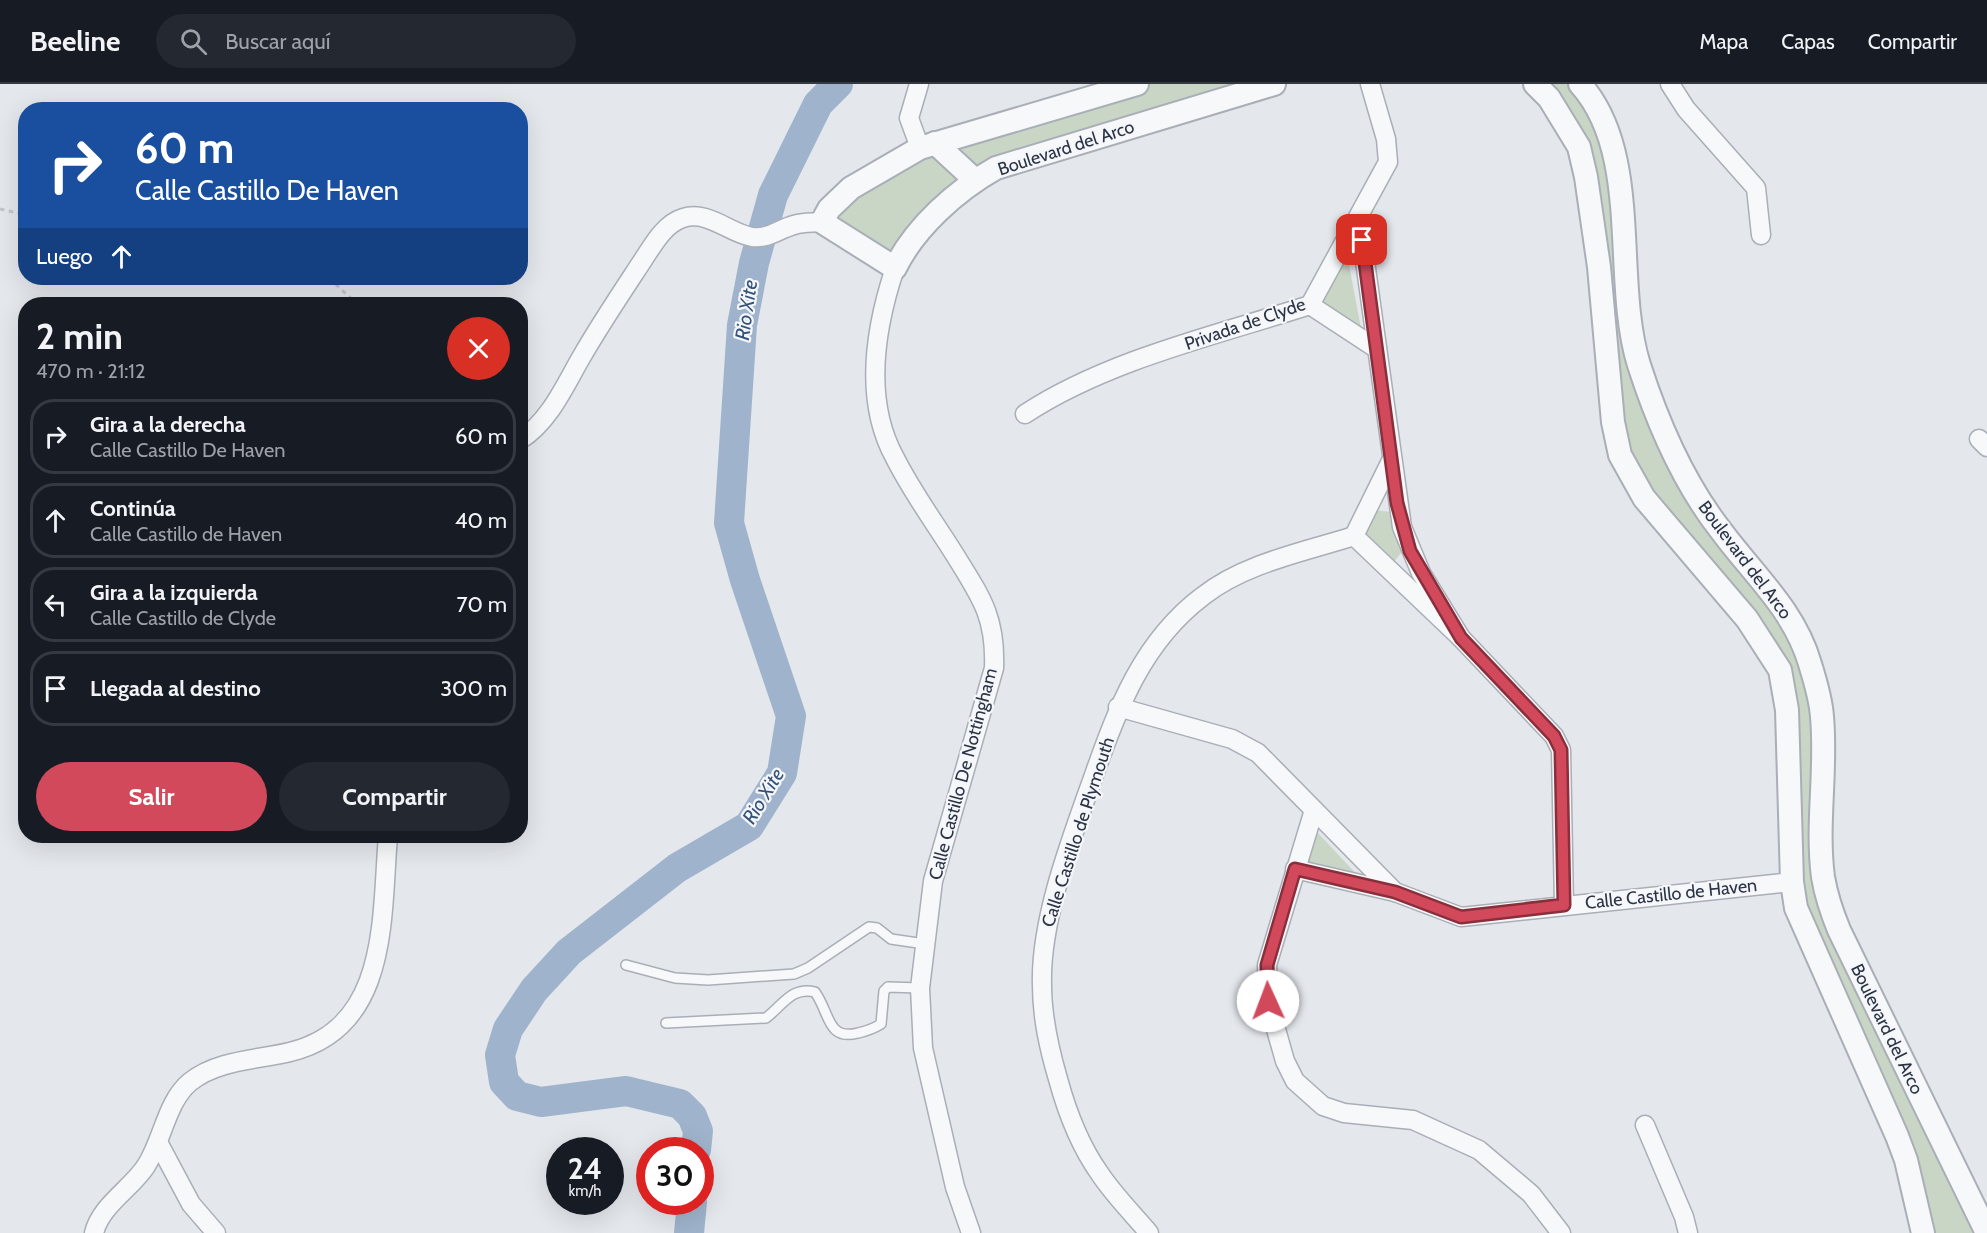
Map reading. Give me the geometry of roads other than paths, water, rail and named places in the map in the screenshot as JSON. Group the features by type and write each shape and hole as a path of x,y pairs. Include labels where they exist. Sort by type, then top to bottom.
{"street":[{"path":"919,84 909,118 928,145 975,180"},
{"path":"822,222 829,209 851,188 928,145 1137,84"},
{"name":"Boulevard del Arco","path":"895,268 909,244 975,180 996,168 1274,84"},
{"name":"Privada de Clyde","path":"1025,414 1066,389 1146,358 1310,305 1388,162 1386,139 1370,84"},
{"name":"Boulevard del Arco","path":"1535,84 1549,98 1579,147 1586,177 1604,312 1613,422 1620,455 1644,498 1747,619 1780,670 1787,710 1792,882 1796,908 1897,1136 1906,1160 1923,1233"},
{"name":"Boulevard del Arco","path":"1580,84 1602,115 1617,165 1631,331 1641,371 1660,423 1701,503 1778,599 1797,631 1810,663 1822,716 1823,878 1829,904 1851,956 1987,1233"},
{"path":"1670,84 1686,109 1756,188 1761,235"},
{"path":"528,432 543,418 560,395 623,290 667,228 675,222 694,216 759,238 775,235 794,225 822,222 895,268"},
{"path":"1359,218 1397,503 1410,551 1461,638"},
{"name":"Calle Castillo De Nottingham","path":"895,268 881,309 877,347 874,382 880,414 894,457 972,582 988,612 995,645 994,668 933,881 920,988 923,1048 955,1187 971,1233"},
{"name":"Privada de Clyde","path":"1310,305 1377,349"},
{"path":"1392,459 1354,536 1461,638 1554,736 1561,750 1564,905"},
{"name":"Calle Castillo de Plymouth","path":"1149,1233 1100,1174 1065,1108 1048,1043 1042,999 1047,928 1081,812 1119,707 1152,647 1177,617 1204,595 1242,573 1354,536"},
{"name":"Calle Castillo de Haven","path":"1119,707 1232,739 1258,753 1395,892 1461,917 1792,882"},
{"path":"1314,810 1278,925 1267,977 1268,1001 1285,1062 1295,1081 1323,1106 1344,1113 1413,1120 1479,1150 1531,1194 1561,1233"},
{"path":"94,1233 107,1209 138,1178 159,1144 176,1100 189,1083 206,1071 292,1052 319,1041 339,1026 359,1004 372,978 379,951 387,843"},
{"path":"1295,869 1395,892"},
{"path":"1792,882 1809,886 1819,921 1828,936 1851,956"},
{"path":"1645,1125 1684,1217 1688,1233"},
{"path":"159,1144 191,1204 216,1233"}],"lane":[{"path":"626,965 675,978 727,980 794,974 808,968 869,927 877,928 891,939 925,944"},
{"path":"666,1023 766,1018 792,994 805,989 815,992 838,1034 845,1036 873,1030 881,1024 884,991 888,987 920,988"}],"waterway":[{"name":"Rio Xite","path":"697,1137 698,1131 692,1116 680,1104 626,1091 541,1102 517,1096 504,1082 500,1055 508,1029 534,990 569,952 677,868 749,826 782,773 791,716 745,580 729,523 742,325 754,263 773,195 818,104 838,84"},
{"name":"Rio Xite","path":"689,1233 691,1215"}]}
